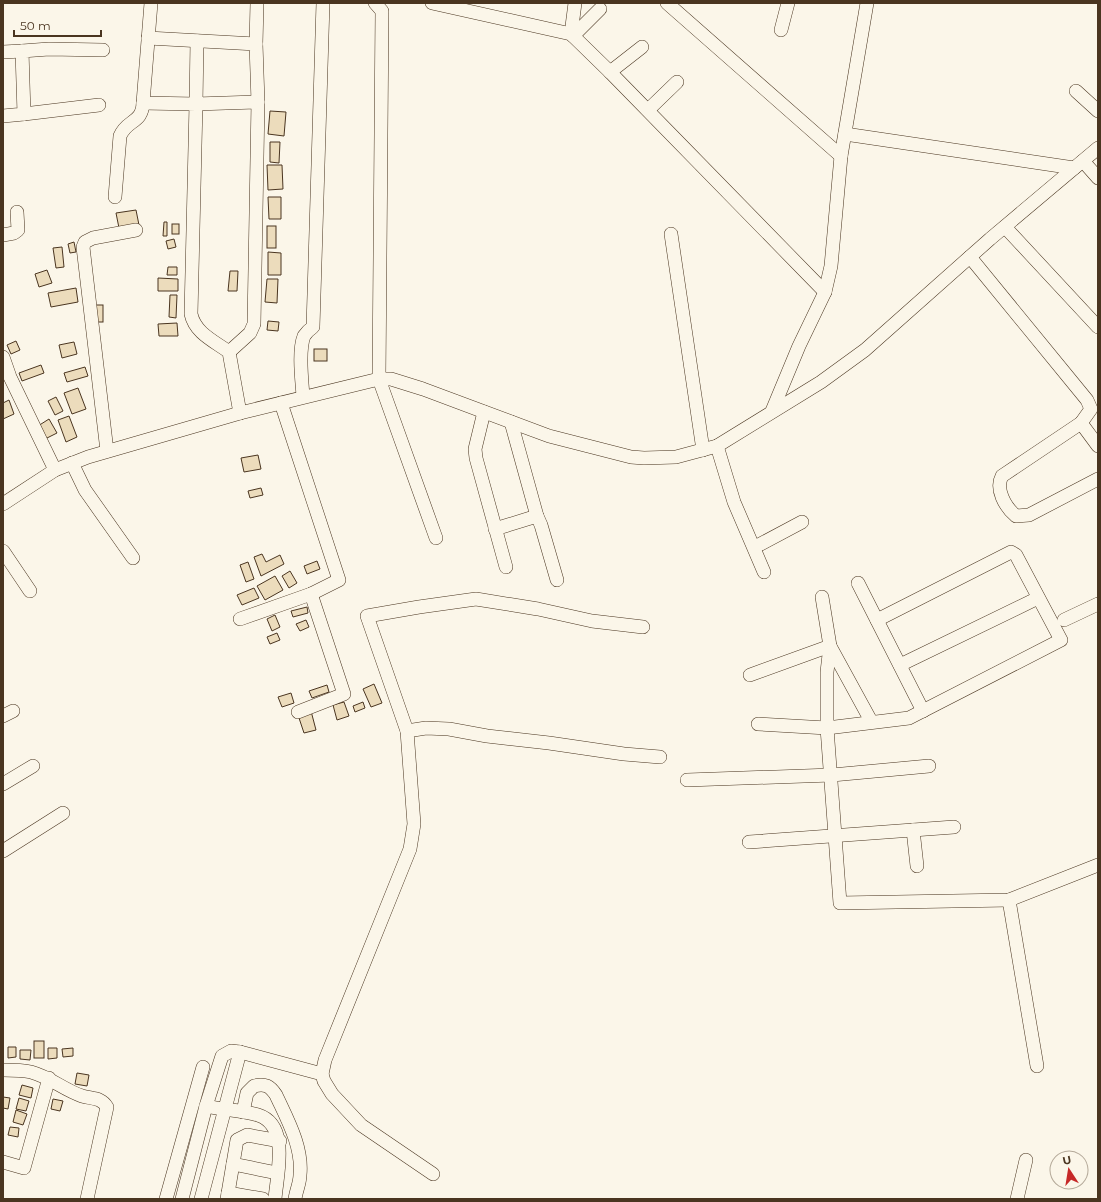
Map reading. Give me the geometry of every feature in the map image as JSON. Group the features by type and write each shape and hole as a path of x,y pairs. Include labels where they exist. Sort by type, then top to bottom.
{"street":[{"path":"115,197 120,136 128,124 136,121 141,116 152,3"},
{"path":"229,352 250,333 254,324 258,102 256,44 257,3"},
{"path":"303,396 301,369 304,335 313,327 323,3"},
{"path":"375,3 382,11 379,379 436,538"},
{"path":"432,3 453,5 572,35 648,110 825,292"},
{"path":"572,35 575,3"},
{"path":"667,3 841,156"},
{"path":"781,30 788,3"},
{"path":"772,411 799,346 825,292 831,266 841,156 867,3"},
{"path":"572,35 600,9"},
{"path":"148,38 256,44"},
{"path":"197,41 191,314 195,327 229,352 240,413"},
{"path":"610,72 642,47"},
{"path":"3,52 22,52 49,49 103,50"},
{"path":"22,52 24,114"},
{"path":"648,110 677,82"},
{"path":"1076,91 1098,111"},
{"path":"143,103 196,104 258,102"},
{"path":"3,116 99,105"},
{"path":"845,134 1079,165 1098,178"},
{"path":"3,504 54,470 107,451 303,396 379,379 391,379 424,389 549,436 630,457 676,457 717,446 821,382 865,350 970,257 1098,148"},
{"path":"3,234 14,233 18,230 17,212"},
{"path":"1005,227 1098,327"},
{"path":"107,451 83,247 85,242 93,238 136,230"},
{"path":"671,234 703,450"},
{"path":"970,257 1090,405 1090,412 1081,423 1002,476 999,485 1001,493 1010,511 1016,516 1022,517 1029,515 1098,479"},
{"path":"3,357 10,377 54,470"},
{"path":"240,619 311,594 339,580 281,403"},
{"path":"484,412 475,449 506,567"},
{"path":"511,422 537,516 557,580"},
{"path":"1081,423 1098,446"},
{"path":"717,446 734,502 755,547 764,572"},
{"path":"72,463 86,490 133,558"},
{"path":"495,529 537,516"},
{"path":"755,547 802,522"},
{"path":"3,551 30,591"},
{"path":"758,724 827,728 871,721 909,718 1061,640 1016,555 1011,552 877,620"},
{"path":"858,583 923,711"},
{"path":"298,712 350,692 311,594"},
{"path":"822,597 830,646 827,672 827,728 832,775 840,903 1009,900 1098,865"},
{"path":"900,665 1038,598"},
{"path":"433,1174 361,1125 332,1094 324,1081 322,1074 325,1060 410,849 414,824 407,731 368,616 476,599 538,609 592,621 643,627"},
{"path":"1064,620 1098,604"},
{"path":"750,675 830,646"},
{"path":"830,646 871,721"},
{"path":"407,731 426,728 449,729 487,736 624,754 660,756"},
{"path":"3,784 33,766"},
{"path":"687,780 832,775 929,766"},
{"path":"3,851 63,813"},
{"path":"749,842 954,827"},
{"path":"913,830 917,866"},
{"path":"1009,900 1037,1066"},
{"path":"182,1199 219,1060 225,1054 231,1051 240,1052 322,1074"},
{"path":"201,1199 240,1052"},
{"path":"166,1199 203,1067"},
{"path":"3,1070 30,1072 49,1078 65,1089 82,1096 102,1100 107,1107 86,1199"},
{"path":"3,1162 24,1168 49,1078"},
{"path":"243,1112 247,1093 254,1086 266,1085 272,1088 296,1142 300,1160 300,1176 295,1199"},
{"path":"206,1106 257,1114 270,1121 280,1141 275,1199"},
{"path":"263,1199 227,1196 237,1140 243,1136 280,1141"},
{"path":"1017,1199 1026,1160"},
{"path":"233,1164 277,1173"}],"building":[{"path":"270,111 286,112 284,136 268,134"},
{"path":"270,142 280,142 279,163 270,162"},
{"path":"267,165 282,165 283,189 268,190"},
{"path":"268,197 281,197 281,219 269,219"},
{"path":"136,210 139,225 119,228 116,213"},
{"path":"164,222 167,222 167,236 163,236"},
{"path":"172,224 179,224 179,234 172,234"},
{"path":"267,226 276,226 276,248 267,248"},
{"path":"174,239 176,247 168,249 166,241"},
{"path":"74,242 76,252 70,253 68,244"},
{"path":"62,247 64,267 56,268 53,248"},
{"path":"268,252 281,253 281,275 268,275"},
{"path":"168,267 177,267 177,275 167,275"},
{"path":"47,270 52,283 39,287 35,274"},
{"path":"230,271 238,271 237,291 228,291"},
{"path":"158,278 178,279 178,291 158,291"},
{"path":"267,279 278,279 277,303 265,302"},
{"path":"76,288 78,302 51,307 48,293"},
{"path":"170,295 177,295 176,318 169,317"},
{"path":"95,305 103,305 103,322 95,322"},
{"path":"268,321 279,322 278,331 267,330"},
{"path":"177,323 178,336 159,336 158,324"},
{"path":"16,341 20,350 11,354 7,345"},
{"path":"74,342 77,354 62,358 59,345"},
{"path":"314,349 327,349 327,361 314,361"},
{"path":"41,365 44,373 22,381 19,373"},
{"path":"85,367 88,376 67,382 64,373"},
{"path":"78,388 86,409 72,414 64,393"},
{"path":"56,397 63,411 55,415 48,401"},
{"path":"9,400 14,414 3,419 3,403"},
{"path":"69,416 77,437 66,442 58,420"},
{"path":"49,419 57,433 45,439 38,426"},
{"path":"258,455 261,469 244,472 241,458"},
{"path":"261,488 263,495 250,498 248,491"},
{"path":"262,554 266,562 280,555 284,564 261,576 254,557"},
{"path":"317,561 320,569 307,574 304,566"},
{"path":"248,562 254,579 246,582 240,565"},
{"path":"290,571 297,583 289,588 282,576"},
{"path":"275,576 283,590 265,600 257,586"},
{"path":"254,588 259,598 242,605 237,595"},
{"path":"307,607 308,613 293,617 291,611"},
{"path":"275,615 280,627 272,631 267,619"},
{"path":"306,620 309,627 300,631 296,624"},
{"path":"277,633 280,640 270,644 267,637"},
{"path":"374,684 382,703 371,707 363,689"},
{"path":"327,685 329,692 312,698 309,691"},
{"path":"291,693 294,703 282,707 278,697"},
{"path":"344,702 349,716 337,720 333,705"},
{"path":"363,702 365,708 355,712 353,706"},
{"path":"311,711 316,730 304,733 298,715"},
{"path":"34,1041 44,1041 44,1058 34,1058"},
{"path":"8,1047 16,1047 16,1057 8,1058"},
{"path":"48,1048 57,1048 57,1058 48,1059"},
{"path":"73,1048 73,1056 63,1057 62,1049"},
{"path":"20,1050 31,1050 30,1060 20,1059"},
{"path":"77,1073 89,1075 87,1086 75,1084"},
{"path":"22,1085 33,1088 31,1098 19,1095"},
{"path":"3,1097 10,1098 8,1109 3,1108"},
{"path":"19,1098 29,1101 26,1111 16,1109"},
{"path":"53,1099 63,1101 60,1111 51,1109"},
{"path":"16,1110 27,1114 23,1125 13,1122"},
{"path":"10,1127 19,1128 18,1137 8,1135"}]}
